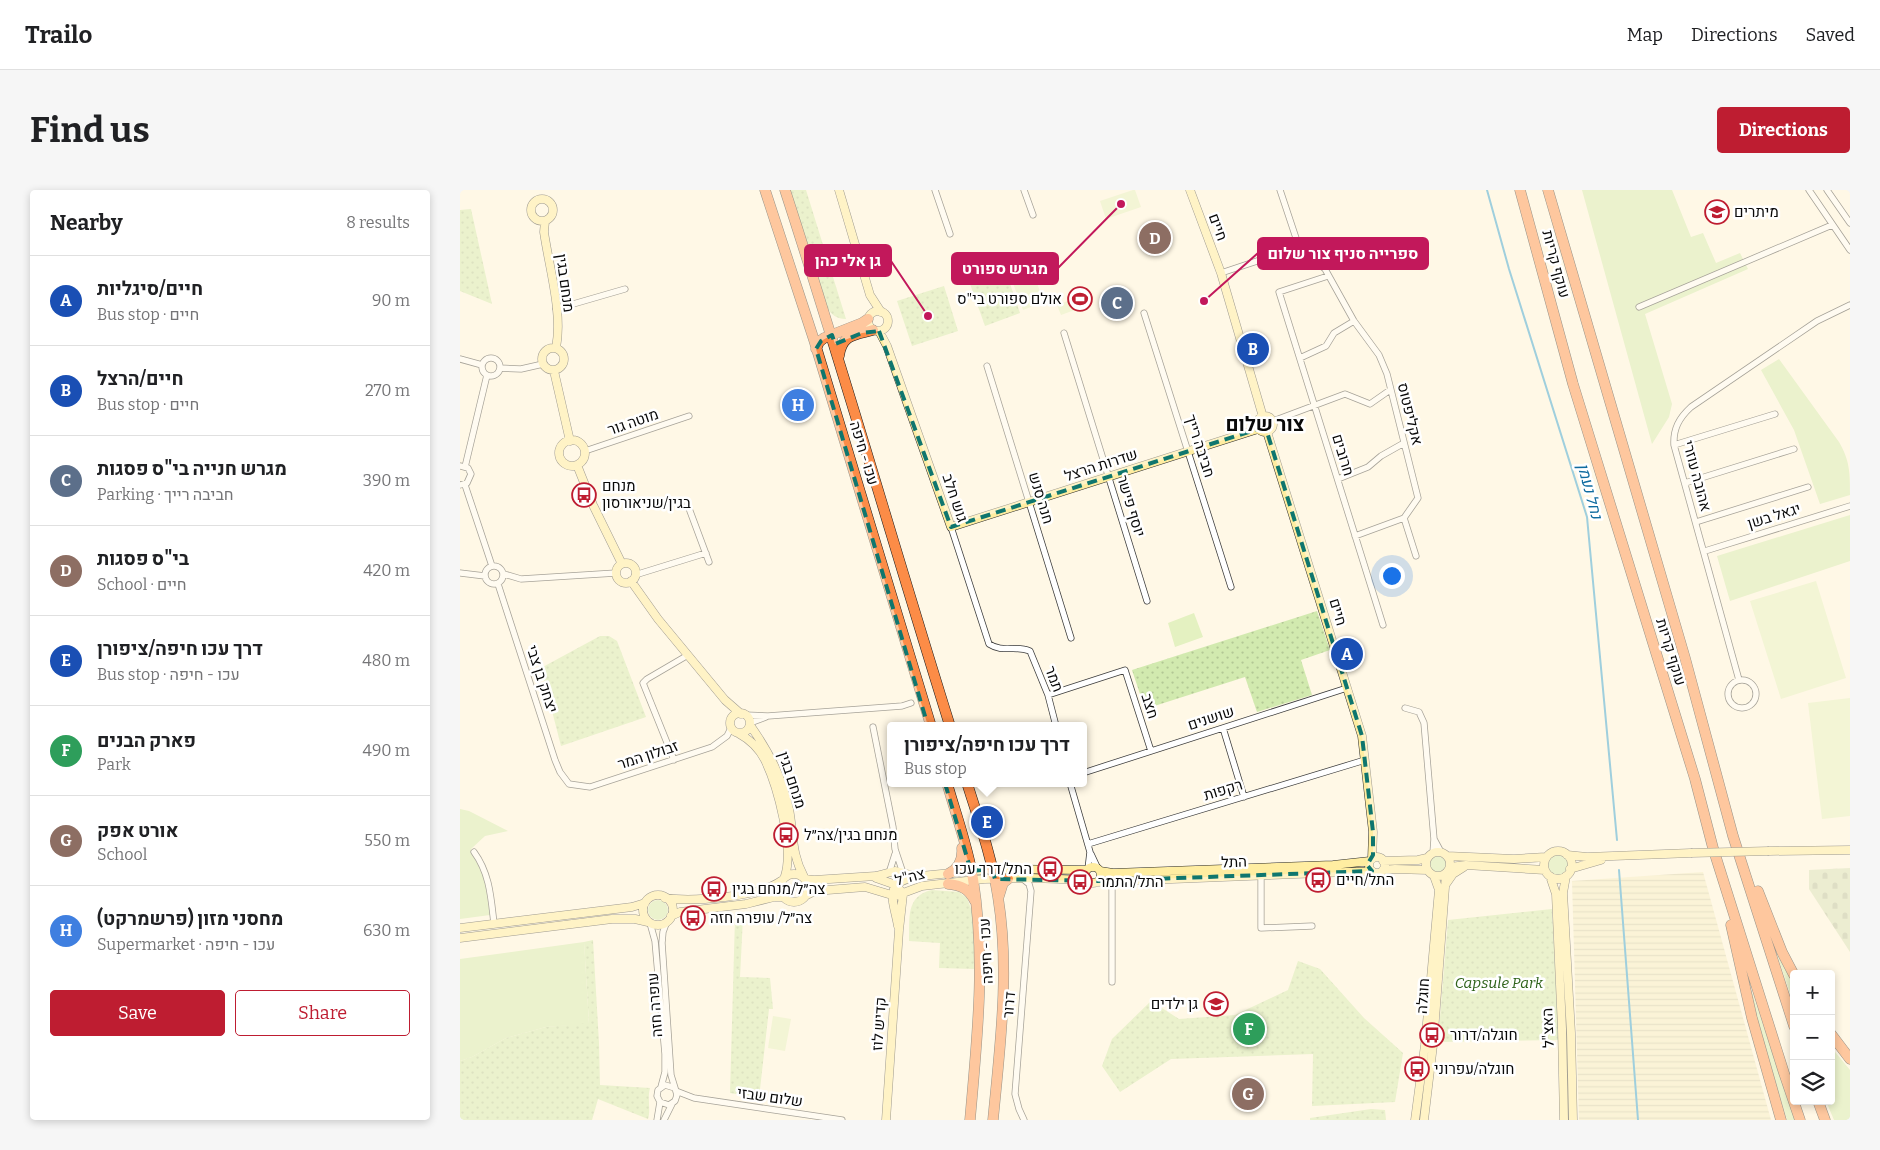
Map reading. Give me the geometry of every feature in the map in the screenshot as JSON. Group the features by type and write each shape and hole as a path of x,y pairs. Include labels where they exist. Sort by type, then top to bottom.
{"highway":[{"name":"עכו - חיפה","path":"765,190 816,349 930,722"},
{"name":"עכו - חיפה","path":"785,190 832,335 901,570 949,722"},
{"name":"עוקף קריות","path":"1520,190 1573,384 1695,779 1713,848 1800,1120"},
{"name":"עוקף קריות","path":"1548,190 1683,648 1726,808 1791,1015"},
{"path":"826,316 840,327 854,327"},
{"path":"816,349 819,342 854,327 870,316"},
{"path":"840,362 840,348 844,341 854,335 879,330"},
{"name":"עכו - חיפה","path":"948,787 972,876 981,977 970,1120"},
{"name":"עכו - חיפה","path":"969,787 993,874 998,899 1002,949 1004,991 992,1120"},
{"path":"1726,808 1770,922 1792,970"},
{"path":"961,832 962,859 948,879 967,889 976,904"},
{"path":"1713,848 1752,1018 1781,1120"},
{"path":"998,899 1003,883 1008,878"},
{"path":"1835,1039 1850,1059"},
{"path":"1819,1105 1825,1120"}],"street":[{"path":"537,190 539,199"},
{"path":"839,190 870,294 887,319 879,330 868,325 870,294"},
{"path":"935,190 950,234"},
{"path":"1024,190 1033,215"},
{"name":"חיים","path":"1190,190 1220,273 1263,417"},
{"path":"1220,273 1299,247 1280,190"},
{"path":"1809,190 1850,250"},
{"path":"1828,190 1850,223"},
{"path":"539,199 550,202 554,208 553,215 545,222 535,220 531,214 533,204 539,199"},
{"name":"מנחם בגין","path":"545,222 544,232 556,309 556,348"},
{"path":"1639,307 1832,225"},
{"name":"אקליפטוס","path":"1299,247 1320,264 1354,320 1379,355 1387,374 1418,498 1404,518"},
{"name":"חרובים","path":"1328,276 1279,292 1384,625"},
{"path":"556,309 625,289"},
{"name":"אהובה עוזרי","path":"1739,680 1705,551 1674,445 1674,434 1680,418 1691,407 1816,322 1850,305"},
{"path":"870,316 881,312"},
{"name":"חביבה רייך","path":"1144,313 1231,587"},
{"path":"1300,358 1326,346 1334,333 1354,320"},
{"name":"גוש חלב","path":"879,330 887,346 951,527 989,644 998,650 1020,648"},
{"name":"יוסף פישר","path":"1064,334 1148,601"},
{"path":"556,348 562,352 565,360 562,367 554,371 547,369 542,359 544,352 548,349 556,348"},
{"path":"487,375 483,371 482,365 484,361 492,358 497,360 500,368"},
{"path":"460,359 482,365"},
{"path":"500,368 521,369 543,364"},
{"name":"חנה סנש","path":"987,366 1071,638"},
{"path":"487,375 496,374 500,368"},
{"path":"554,371 570,441"},
{"path":"487,375 462,466 471,474 469,481 462,485 492,566"},
{"path":"1273,421 1346,394 1370,404 1390,390"},
{"path":"1674,445 1775,414"},
{"name":"מוטה גור","path":"585,451 689,416"},
{"path":"1263,417 1269,417 1273,421 1273,427 1267,432 1258,429 1258,423 1263,417"},
{"name":"שדרות הרצל","path":"951,527 1258,429"},
{"name":"חיים","path":"1267,432 1362,736 1373,832 1371,860"},
{"path":"570,441 578,442 584,447 585,451 583,460 571,467 560,459 559,450 561,446 570,441"},
{"path":"1338,479 1368,467 1381,456 1404,443"},
{"path":"1685,483 1794,449"},
{"path":"577,465 593,505 622,564"},
{"path":"1696,522 1808,487"},
{"path":"687,502 709,562"},
{"name":"יגאל בשן","path":"1705,551 1850,506"},
{"path":"1355,536 1404,518 1416,556"},
{"path":"616,573 620,580 627,582 633,578 706,553"},
{"path":"616,573 622,564 632,565 635,571 633,578 658,619 725,700 743,714"},
{"path":"492,566 501,568 504,574 498,584 489,583 485,576 487,570 492,566"},
{"path":"460,573 485,576"},
{"path":"504,574 521,579 616,573"},
{"name":"יצחק בן צבי","path":"498,584 555,760 565,780"},
{"name":"תמר","path":"1020,648 1030,651 1048,695 1055,722"},
{"path":"674,760 643,683 688,655"},
{"name":"חצב","path":"1048,695 1125,670 1151,751"},
{"path":"1739,680 1744,680 1752,685 1755,693 1753,702 1741,708 1733,705 1728,697 1729,688 1739,680"},
{"name":"שושנים","path":"1087,772 1347,688"},
{"path":"725,700 733,727"},
{"path":"733,727 734,715 768,716 902,706 911,703"},
{"path":"1405,708 1419,712 1424,724 1434,839 1437,855 1450,863 1448,870"},
{"name":"מנחם בגין","path":"743,714 767,749 782,784 788,809 795,857 805,878"},
{"path":"733,727 746,731 750,724 768,716"},
{"name":"מנחם בגין","path":"733,727 755,745 764,759 773,781 787,840 788,868 783,879"},
{"name":"זבולון המר","path":"565,780 569,784 590,787 712,747 727,736 733,727"},
{"path":"873,728 893,828 895,849 902,873"},
{"path":"1223,728 1244,797"},
{"name":"רקפות","path":"1088,844 1365,760"},
{"path":"993,874 1008,878 1087,880 1092,883 1100,878 1099,870 1090,852 1071,787"},
{"name":"חיים","path":"1373,832 1382,860"},
{"path":"889,873 893,864 895,849"},
{"path":"1627,856 1602,860 1568,872 1558,878 1547,873 1466,865 1448,870 1438,876 1434,876 1427,870 1395,869 1376,873 1369,866 1371,860 1377,858 1382,860 1418,860 1437,855 1514,859 1546,857 1557,851 1567,855 1587,857 1850,850"},
{"path":"474,852 485,870 488,880 494,924"},
{"path":"1087,880 1085,876 1090,852"},
{"path":"1427,870 1426,864 1437,855"},
{"path":"1567,855 1571,860 1568,872"},
{"path":"1546,857 1547,873"},
{"name":"התל","path":"1099,870 1113,873 1333,865 1371,860"},
{"path":"1382,860 1383,870"},
{"path":"1445,889 1453,874 1466,865"},
{"path":"993,874 1080,872 1094,867 1099,870"},
{"path":"1271,867 1263,871 1261,875 1261,928 1312,926"},
{"name":"צה\"ל","path":"805,878 866,877 898,870 915,876 948,879"},
{"name":"חוגלה","path":"1424,1120 1433,1045 1448,870"},
{"name":"התל","path":"1096,882 1372,871"},
{"name":"האצ\"ל","path":"1568,872 1563,893 1571,1033 1573,1120"},
{"name":"האצ\"ל","path":"1547,873 1556,894 1563,1035 1564,1120"},
{"path":"460,928 632,907 645,903 654,896 691,900 748,893 772,887 793,874 805,878 808,889 805,896 795,902 784,897 774,897 746,904 680,912 659,925 635,918 612,919 460,938"},
{"name":"צה\"ל","path":"805,896 815,891 866,887 892,896 904,894 922,886 948,879 993,874"},
{"path":"892,896 896,885 904,880 924,876"},
{"name":"חוגלה","path":"1415,1120 1438,890 1434,876"},
{"path":"866,877 881,879 896,885 904,894"},
{"path":"1021,878 1029,884 1031,891"},
{"path":"1031,891 1044,878"},
{"path":"783,879 780,888 784,897"},
{"path":"1112,880 1112,982"},
{"name":"דרור","path":"1024,1120 1015,1094 1031,891"},
{"name":"קדיש לוז","path":"886,1120 899,930 904,894"},
{"name":"קדיש לוז","path":"892,896 899,930"},
{"path":"665,898 671,905 669,919"},
{"path":"645,903 643,914 649,922"},
{"name":"עופרה חזה","path":"669,919 663,932 662,943 671,1075 675,1090"},
{"name":"עופרה חזה","path":"649,922 655,941 665,1054 665,1072 661,1087"},
{"path":"657,1120 660,1102 657,1093 661,1087 668,1085 675,1090 673,1102 664,1120"},
{"name":"שלום שבזי","path":"675,1090 694,1098 842,1120"},
{"name":"שלום שבזי","path":"673,1102 694,1098"},
{"path":"660,1102 665,1105 673,1102"}],"highlighted area":[{"path":"879,331 951,527 1258,429 1267,432 1362,736 1373,832 1373,855 1367,865 1372,871 1097,881 995,879 992,869 971,871 816,349 821,341 832,335 835,344 862,333"}],"shaded area":[{"path":"1703,872 1771,1120 1579,1120 1572,881"}],"green space":[{"path":"790,190 806,190 846,319 835,316 827,307"},
{"path":"1135,190 1141,207 1106,219 1100,201"},
{"path":"1582,190 1672,190 1691,237 1703,233 1716,263 1740,253 1748,269 1645,314 1672,404 1669,417 1652,444"},
{"path":"471,209 492,304 460,291 460,210"},
{"path":"1029,262 1044,302 1023,310 1008,270"},
{"path":"1005,269 1020,313 985,326 969,281"},
{"path":"944,286 958,331 912,346 897,301"},
{"name":"אולם ספורט בי\"ס","path":"1087,294 1091,304 1061,315 1057,305"},
{"path":"1779,359 1843,449 1849,467 1850,495 1820,504 1794,430 1761,370"},
{"path":"1850,515 1850,561 1730,601 1717,556"},
{"path":"1816,581 1846,678 1781,699 1750,601"},
{"path":"1317,611 1330,650 1301,660 1312,695 1257,712 1245,677 1145,709 1132,670"},
{"path":"1194,613 1203,637 1175,647 1168,623"},
{"path":"600,636 609,636 617,641 646,717 561,746 541,668"},
{"path":"1850,698 1850,816 1822,819 1808,703"},
{"path":"460,809 469,811 508,831 485,836 471,849 484,875 490,915 460,919"},
{"path":"1438,855 1444,858 1447,864 1444,870 1438,873 1432,870 1429,864 1432,858"},
{"path":"1558,855 1565,858 1568,865 1565,872 1558,875 1551,872 1548,865 1551,858"},
{"path":"1850,868 1850,952 1809,889 1809,870"},
{"path":"932,890 959,892 967,898 973,914 975,969 939,968 940,943 909,941 910,917 913,903 917,897"},
{"path":"654,900 662,900 668,906 668,914 662,920 654,920 648,914 648,906"},
{"name":"Capsule Park","path":"1552,909 1559,1040 1438,1042 1448,920"},
{"path":"743,917 740,977 770,978 773,1009 769,1009 759,1098 730,1093 735,918"},
{"path":"1772,939 1790,977 1790,994"},
{"path":"593,940 600,1085 650,1088 648,1119 598,1099 592,1120 460,1120 460,1061 472,1057 506,1038 546,1027 589,1023 584,942"},
{"path":"584,942 589,1024 546,1027 506,1038 472,1057 460,1061 460,959"},
{"path":"1298,961 1320,969 1364,1018 1403,1053 1395,1102 1312,1106 1313,1054 1171,1059 1120,1092 1102,1066 1112,1039 1151,1001 1179,1019 1235,1015 1288,990"},
{"path":"1751,989 1795,1120 1787,1120 1757,1019"},
{"path":"773,1016 791,1019 785,1051 768,1048"},
{"path":"1835,1052 1850,1070 1850,1120 1834,1120 1828,1105 1835,1105"},
{"path":"1371,1109 1385,1110 1386,1120 1310,1120 1310,1118"}],"waterway":[{"name":"נחל נעמן","path":"1487,190 1509,269 1587,517 1617,840"},
{"path":"1619,870 1638,1120"}],"place":[{"name":"מגרש ספורט","path":"1121,204"},
{"name":"מיתרים","path":"1717,212"},
{"name":"בי\"ס פסגות","path":"1155,238"},
{"name":"אולם ספורט בי\"ס","path":"1080,299"},
{"name":"ספרייה סניף צור שלום","path":"1204,301"},
{"name":"מגרש חנייה בי\"ס פסגות","path":"1117,303"},
{"name":"גן אלי כהן","path":"928,316"},
{"name":"חיים/הרצל","path":"1253,349"},
{"name":"מחסני מזון (פרשמרקט)","path":"798,405"},
{"name":"מנחם בגין/שניאורסון","path":"584,495"},
{"name":"חיים/סיגליות","path":"1347,654"},
{"name":"דרך עכו חיפה/ציפורן","path":"987,822"},
{"name":"מנחם בגין/צה״ל","path":"786,835"},
{"name":"התל/דרך עכו","path":"1050,869"},
{"name":"התל/חיים","path":"1318,880"},
{"name":"התל/התמר","path":"1080,882"},
{"name":"צה״ל/מנחם בגין","path":"714,889"},
{"name":"צה״ל/ עופרה חזה","path":"693,918"},
{"name":"גן ילדים","path":"1216,1004"},
{"name":"פארק הבנים","path":"1249,1029"},
{"name":"חוגלה/דרור","path":"1432,1035"},
{"name":"חוגלה/עפרוני","path":"1417,1069"},
{"name":"אורט אפק","path":"1248,1094"}],"district":[{"name":"צור שלום","path":"1265,424"}]}
